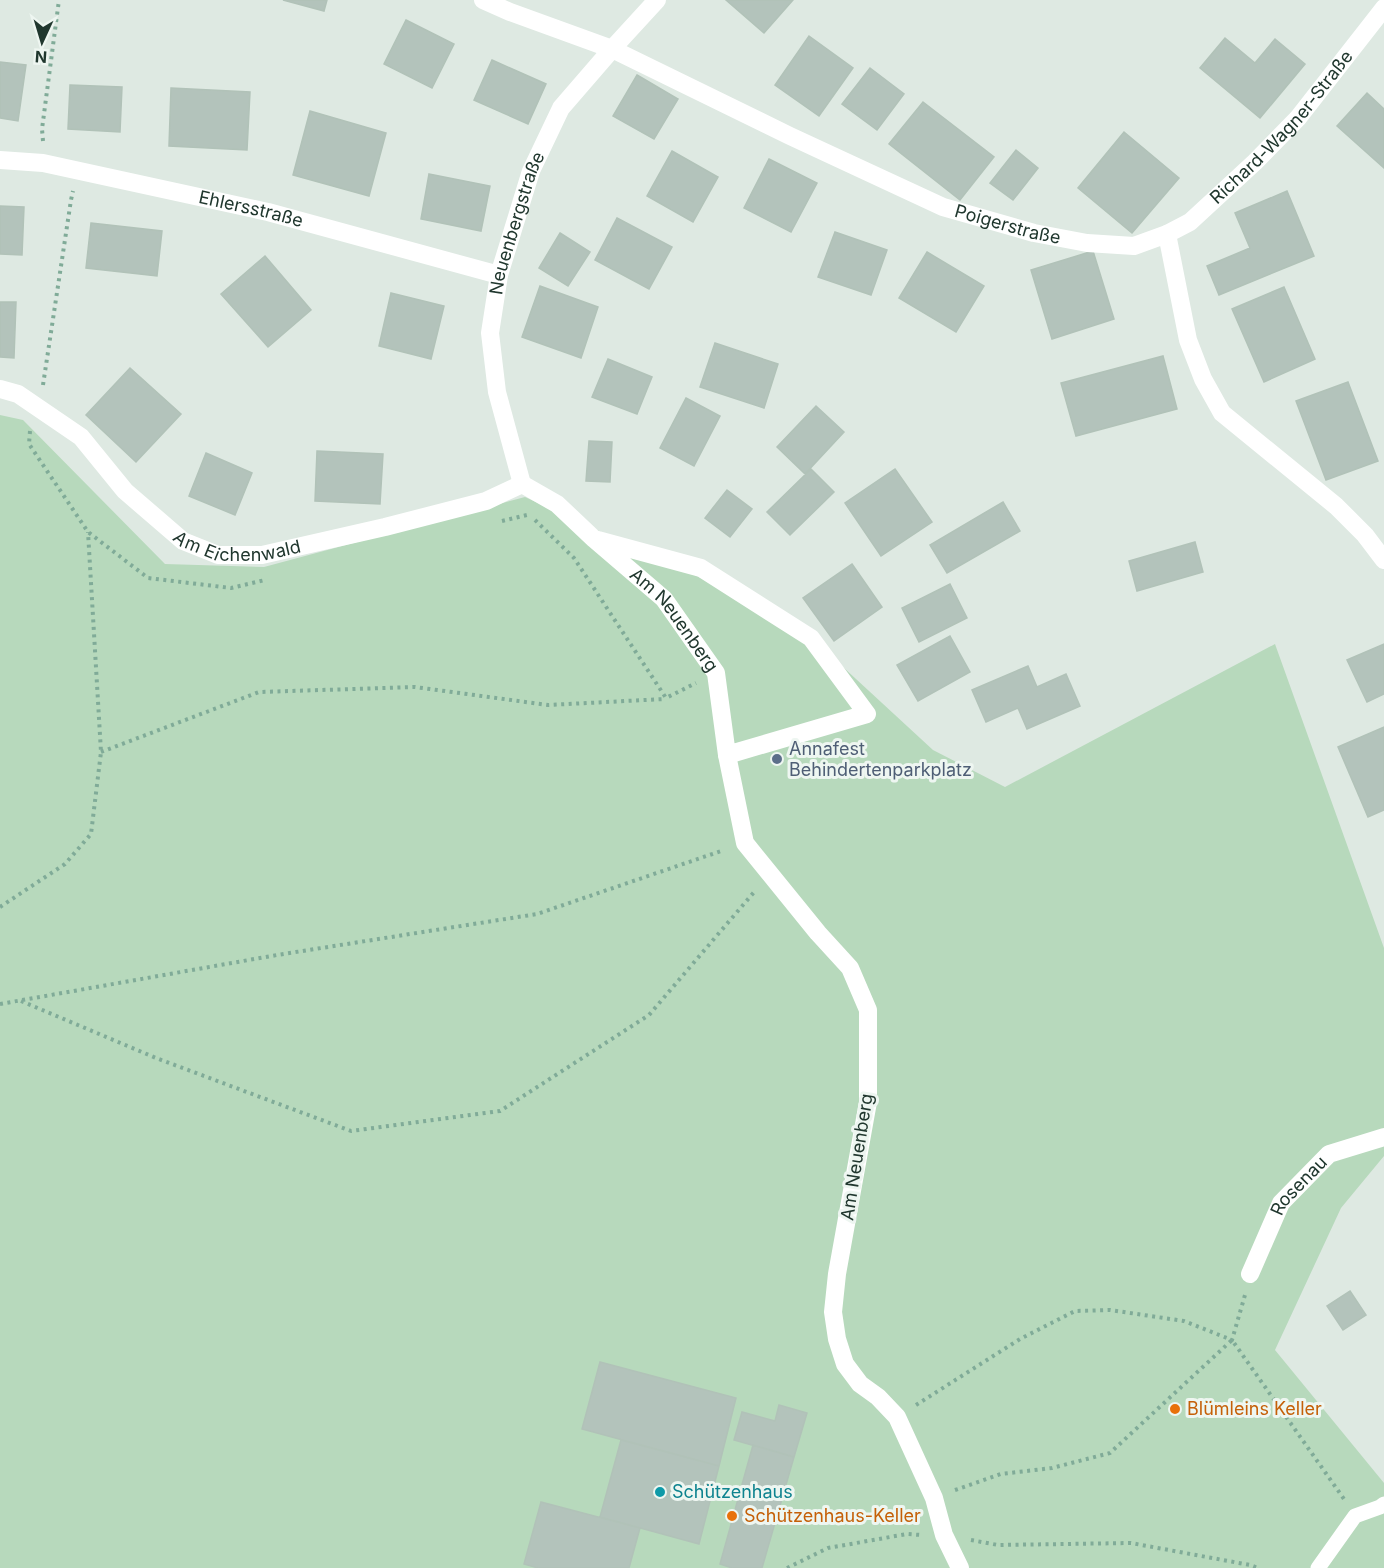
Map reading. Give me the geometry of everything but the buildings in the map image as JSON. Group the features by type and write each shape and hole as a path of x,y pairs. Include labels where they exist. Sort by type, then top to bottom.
{"street":[{"name":"Poigerstraße","path":"483,0 612,49 800,141 943,207 1034,233 1087,243 1134,246 1167,234"},
{"name":"Neuenbergstraße","path":"522,484 497,392 490,333 499,275 531,171 561,108 657,0"},
{"name":"Richard-Wagner-Straße","path":"1167,234 1190,222 1255,162 1298,117 1384,8"},
{"name":"Ehlersstraße","path":"0,160 43,163 268,212 499,275"},
{"path":"1167,234 1188,340 1203,379 1222,413 1336,506 1365,535 1384,560"},
{"name":"Am Eichenwald","path":"0,388 18,394 81,437 125,491 183,541 218,555 262,555 385,527 486,501 522,484"},
{"name":"Am Neuenberg","path":"522,484 557,504 664,599 716,673 727,755 745,843 769,875 850,968 868,1010 868,1102 837,1274 833,1312 837,1339 845,1364 860,1384 878,1397 897,1417 934,1498 944,1535 960,1568"},
{"name":"Am Neuenberg","path":"594,539 701,568 811,638 867,714 727,755"},
{"name":"Rosenau","path":"1250,1274 1281,1203 1329,1154 1384,1137"}],"lane":[{"path":"1318,1568 1355,1516 1384,1504"}],"path":[{"path":"43,163 42,129 59,0"},
{"path":"79,170 71,200 40,408 30,420 29,444 88,532 148,578 231,588 266,580"},
{"path":"495,523 529,514 574,558 666,699"},
{"path":"0,907 65,864 91,834 101,752 88,532"},
{"path":"101,752 259,692 415,687 548,705 666,699 716,673"},
{"path":"0,1004 537,914 745,843"},
{"path":"21,1001 156,1058 351,1131 500,1111 650,1015 769,875"},
{"path":"934,1498 1001,1474 1052,1468 1110,1453 1232,1340 1250,1274"},
{"path":"897,1417 1020,1339 1075,1311 1110,1310 1184,1321 1232,1340 1355,1516"},
{"path":"787,1568 828,1548 907,1534 944,1535 998,1545 1131,1543 1258,1568"}],"green space":[{"path":"0,415 23,420 165,564 264,567 525,497 792,620 933,750 1005,787 1275,644 1384,948 1384,1156 1341,1208 1275,1350 1384,1483 1384,1568 0,1568"}],"place":[{"name":"Annafest Behindertenparkplatz","path":"777,759"},
{"name":"Blümleins Keller","path":"1175,1409"},
{"name":"Schützenhaus","path":"660,1492"},
{"name":"Schützenhaus-Keller","path":"732,1516"}]}
